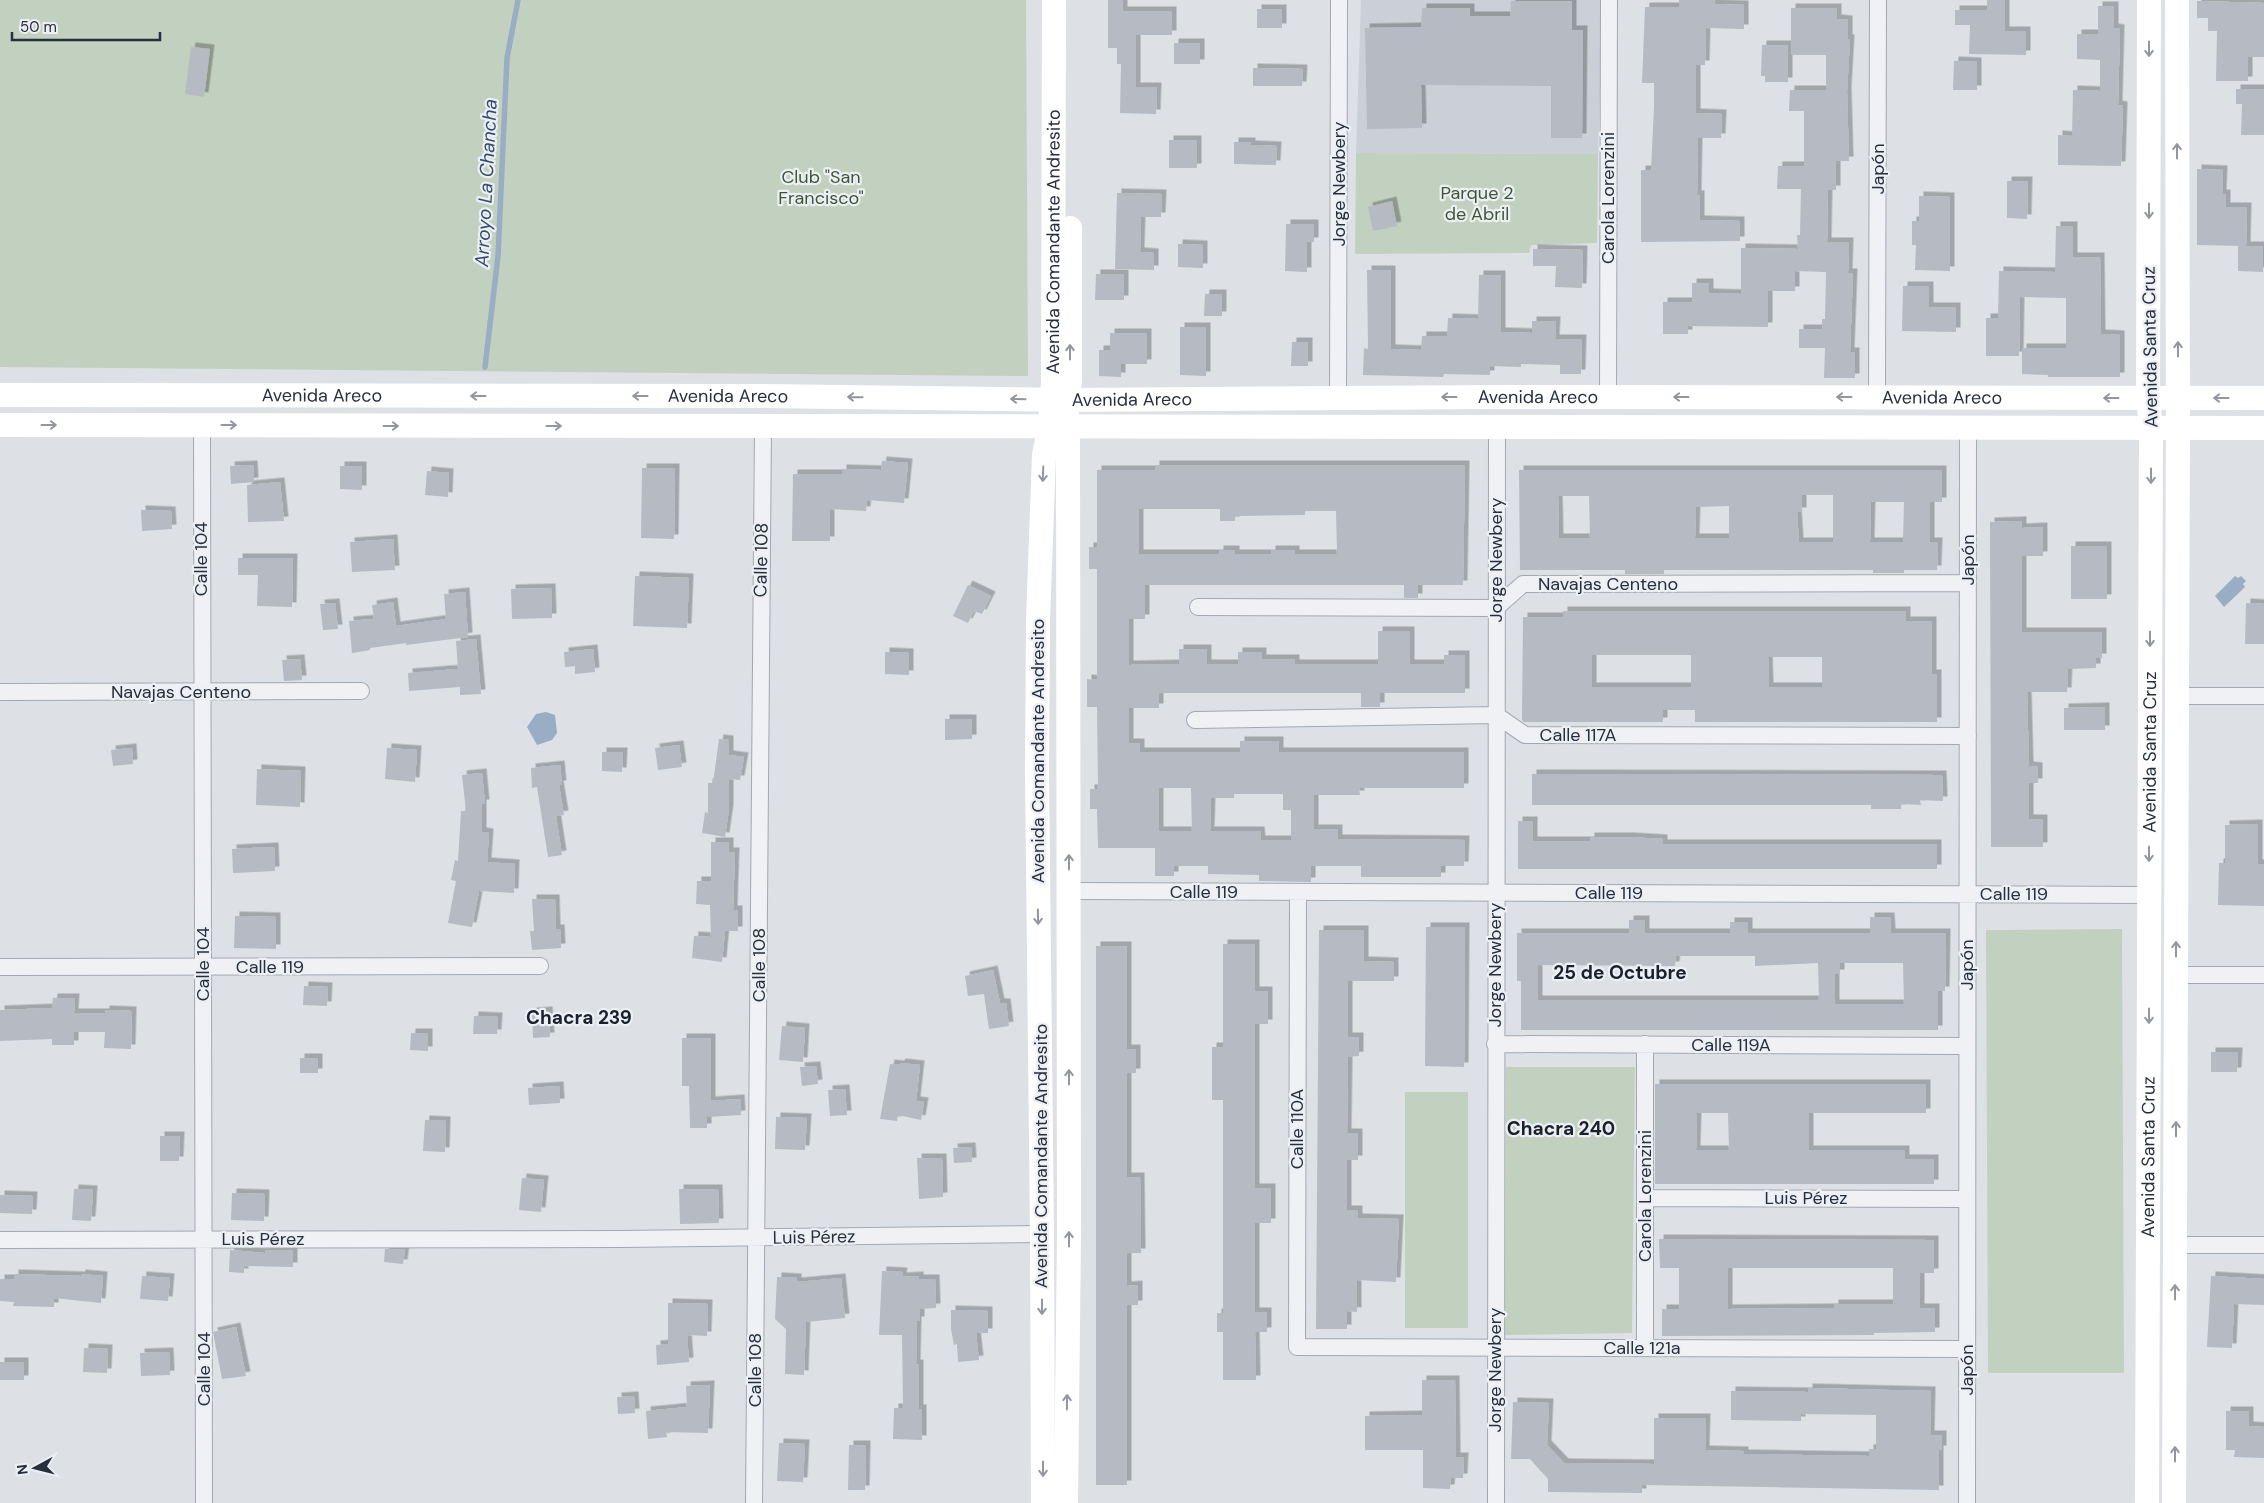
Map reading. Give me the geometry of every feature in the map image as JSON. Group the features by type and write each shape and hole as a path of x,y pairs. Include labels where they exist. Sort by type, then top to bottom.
{"main road":[{"name":"Avenida Comandante Andresito","path":"1054,0 1059,426 1068,892 1066,1503"},
{"name":"Avenida Comandante Andresito","path":"1059,400 1070,381 1069,0"},
{"name":"Avenida Santa Cruz","path":"2147,1503 2151,428 2148,398 2149,0"},
{"name":"Avenida Santa Cruz","path":"2174,1503 2178,428 2177,0"},
{"name":"Avenida Areco","path":"0,395 742,396 1059,400 1608,397 2264,398"},
{"name":"Avenida Areco","path":"0,425 2264,428"},
{"name":"Avenida Comandante Andresito","path":"1043,1503 1042,1234 1036,770 1038,621 1044,455 1059,426"}],"street":[{"name":"Jorge Newbery","path":"1338,398 1339,0"},
{"name":"Carola Lorenzini","path":"1608,397 1609,0"},
{"name":"Japón","path":"1878,0 1878,397"},
{"name":"Calle 104","path":"202,425 204,1503"},
{"name":"Calle 108","path":"754,1503 763,426"},
{"name":"Jorge Newbery","path":"1496,1503 1497,427"},
{"name":"Japón","path":"1967,1503 1968,428"},
{"name":"Navajas Centeno","path":"1496,608 1523,584 1968,583"},
{"path":"1198,607 1496,608"},
{"name":"Navajas Centeno","path":"0,692 362,691"},
{"path":"2177,696 2264,696"},
{"path":"1195,720 1496,715"},
{"name":"Calle 117A","path":"1496,715 1525,735 1968,736"},
{"name":"Calle 119","path":"1068,892 2149,894"},
{"name":"Calle 110A","path":"1298,892 1297,1347 1316,1347"},
{"name":"Calle 119","path":"0,967 540,966"},
{"path":"2176,975 2264,975"},
{"name":"Calle 119A","path":"1495,1044 1967,1046"},
{"name":"Carola Lorenzini","path":"1645,1348 1646,1044"},
{"name":"Luis Pérez","path":"1645,1198 1967,1199"},
{"name":"Luis Pérez","path":"0,1240 1042,1234"},
{"path":"2175,1245 2264,1244"},
{"name":"Calle 121a","path":"1316,1347 1967,1349"}],"shaded area":[{"path":"1361,0 1603,0 1598,154 1356,153"}],"green space":[{"name":"Club \"San Francisco\"","path":"0,0 1026,0 1028,376 0,367"},
{"name":"Parque 2 de Abril","path":"1356,153 1598,154 1597,243 1531,245 1529,253 1355,254"},
{"path":"2122,929 2124,1373 1988,1373 1986,930"},
{"path":"1506,1067 1635,1067 1632,1333 1505,1335"},
{"path":"1405,1092 1468,1092 1468,1328 1405,1328"}],"water":[{"path":"2235,576 2238,578 2241,576 2246,581 2243,584 2245,587 2224,607 2215,596"},
{"path":"546,712 555,715 557,733 552,740 537,745 527,727 536,714"}],"building":[{"path":"1108,0 1123,0 1123,11 1172,11 1172,35 1136,35 1136,87 1157,87 1156,114 1120,113 1121,64 1117,64 1117,48 1108,48"},
{"path":"1679,0 1715,0 1715,4 1744,5 1744,29 1706,28 1705,65 1696,65 1696,113 1722,114 1721,138 1698,138 1697,195 1700,195 1700,220 1740,221 1740,241 1641,242 1641,170 1651,170 1654,107 1654,83 1642,83 1645,7 1679,7"},
{"path":"1987,0 2005,0 2005,31 2026,31 2026,55 1969,54 1970,25 1955,25 1955,10 1987,10"},
{"path":"1511,1 1572,1 1572,30 1583,30 1582,138 1551,138 1551,86 1421,85 1422,128 1367,129 1365,28 1421,27 1422,8 1470,8 1470,16 1510,16"},
{"path":"2197,1 2264,3 2264,57 2248,57 2248,81 2216,81 2217,31 2208,31 2208,18 2197,18"},
{"path":"2098,6 2114,6 2114,28 2120,29 2118,105 2123,106 2121,166 2058,165 2058,135 2072,136 2073,90 2100,91 2100,60 2077,59 2077,34 2098,34"},
{"path":"1791,8 1837,8 1837,19 1848,20 1848,39 1850,39 1847,91 1849,161 1836,161 1836,190 1828,190 1827,242 1849,242 1848,273 1853,273 1850,352 1855,352 1855,378 1824,378 1825,348 1799,348 1799,329 1822,329 1822,319 1825,319 1826,272 1795,271 1795,291 1768,291 1768,327 1688,326 1688,334 1663,334 1663,302 1692,302 1692,283 1709,283 1709,293 1741,294 1741,248 1798,249 1797,235 1800,235 1801,189 1777,189 1778,166 1804,166 1804,111 1789,111 1790,90 1826,90 1826,55 1791,55"},
{"path":"1257,9 1282,9 1282,28 1257,28"},
{"path":"1174,43 1200,43 1200,64 1174,64"},
{"path":"1762,45 1788,45 1788,82 1765,82 1765,76 1761,76"},
{"path":"191,47 210,49 204,97 185,94"},
{"path":"1954,61 1977,62 1977,90 1953,90"},
{"path":"1253,68 1303,69 1302,86 1253,86"},
{"path":"2236,89 2264,89 2264,135 2241,135 2242,104 2236,104"},
{"path":"1169,140 1197,140 1197,168 1169,168"},
{"path":"1234,142 1251,142 1251,145 1277,146 1276,165 1234,164"},
{"path":"2197,169 2223,170 2222,194 2226,194 2226,207 2247,207 2246,246 2197,245"},
{"path":"2007,181 2028,181 2027,219 2007,218"},
{"path":"1117,193 1162,194 1161,217 1141,217 1140,252 1154,253 1154,270 1115,269"},
{"path":"1919,196 1950,197 1950,271 1915,270 1916,245 1912,245 1912,221 1919,221"},
{"path":"1392,201 1397,226 1373,231 1368,207"},
{"path":"1286,224 1314,224 1314,242 1307,242 1307,272 1285,271"},
{"path":"2056,226 2073,226 2073,257 2100,257 2101,334 2120,335 2120,377 2048,377 2048,375 2022,374 2022,348 2066,348 2066,298 2020,297 2019,356 1986,356 1986,318 1998,318 1999,271 2055,272"},
{"path":"1178,244 1203,245 1203,268 1178,267"},
{"path":"2238,246 2263,246 2263,272 2238,271"},
{"path":"1533,249 1583,250 1582,288 1555,287 1556,266 1533,266"},
{"path":"1367,270 1391,270 1391,349 1421,350 1422,336 1447,336 1448,318 1478,319 1479,275 1501,275 1501,332 1532,333 1532,321 1556,321 1555,339 1582,339 1581,374 1560,374 1560,365 1521,364 1521,367 1490,366 1490,375 1444,374 1443,377 1363,375 1364,348 1368,349"},
{"path":"1096,274 1124,274 1124,300 1095,300"},
{"path":"1903,286 1929,286 1929,307 1956,307 1956,332 1902,331"},
{"path":"1205,294 1222,294 1222,316 1204,316"},
{"path":"1180,327 1206,327 1206,376 1180,375"},
{"path":"1110,333 1147,333 1147,364 1121,364 1121,377 1099,376 1099,350 1110,350"},
{"path":"1292,342 1308,342 1308,366 1291,366"},
{"path":"882,461 908,463 904,503 867,500 866,511 830,509 830,541 792,541 793,474 842,474 842,469 881,470"},
{"path":"253,465 254,482 231,484 230,466"},
{"path":"1155,465 1465,465 1463,585 1418,585 1418,598 1404,598 1404,585 1145,585 1145,619 1129,619 1129,665 1179,664 1179,649 1207,649 1207,664 1238,664 1238,652 1262,652 1262,659 1295,659 1295,664 1378,664 1378,631 1410,631 1410,664 1444,664 1444,655 1465,655 1465,693 1380,693 1380,707 1361,707 1361,693 1159,693 1159,708 1129,708 1129,743 1140,743 1140,752 1240,752 1240,741 1279,741 1279,752 1464,752 1464,788 1359,788 1360,795 1314,795 1314,829 1338,829 1338,839 1465,840 1464,866 1441,866 1441,877 1361,877 1361,866 1311,866 1311,882 1259,881 1259,875 1208,874 1208,866 1174,866 1174,876 1155,876 1155,848 1098,848 1097,809 1090,809 1090,789 1098,789 1097,707 1087,707 1087,679 1097,680 1097,569 1089,569 1089,547 1097,547 1097,470 1155,470","holes":["1139,509 1220,509 1220,521 1235,521 1235,516 1305,515 1305,511 1336,511 1337,554 1295,554 1295,550 1271,550 1271,554 1235,554 1235,550 1219,550 1219,554 1139,554","1159,788 1191,788 1192,831 1159,831","1234,794 1283,794 1283,810 1291,810 1291,840 1261,840 1260,831 1210,831 1211,798 1234,798"]},
{"path":"340,466 362,466 362,490 340,489"},
{"path":"642,468 675,468 674,539 641,538"},
{"path":"1519,470 1942,470 1942,502 1930,502 1930,542 1938,542 1937,570 1904,570 1904,573 1873,573 1873,570 1664,570 1664,574 1625,574 1625,570 1520,570","holes":["1802,495 1833,495 1833,542 1799,542 1797,512 1802,512","1558,496 1589,496 1590,538 1559,538","1871,502 1904,502 1903,542 1870,542","1729,506 1729,538 1695,538 1696,507"]},
{"path":"427,471 449,473 448,497 425,495"},
{"path":"280,482 284,521 248,522 247,485"},
{"path":"141,510 171,511 172,529 142,531"},
{"path":"2022,521 2022,528 2043,527 2043,556 2022,556 2022,632 2102,632 2102,658 2096,658 2096,668 2068,669 2067,692 2027,692 2029,766 2038,767 2038,783 2029,783 2029,819 2043,819 2043,847 1991,847 1990,522"},
{"path":"393,539 395,570 352,572 350,542"},
{"path":"2071,546 2107,546 2107,599 2071,599"},
{"path":"238,558 293,558 292,607 257,606 258,575 238,575"},
{"path":"635,576 689,578 687,628 633,626"},
{"path":"968,585 991,596 982,614 974,611 968,623 953,616"},
{"path":"551,588 552,618 512,619 511,589"},
{"path":"465,592 468,637 406,645 406,643 370,648 370,650 352,653 349,621 374,619 372,605 393,602 396,626 446,619 444,594"},
{"path":"335,603 338,629 323,630 320,604"},
{"path":"2246,603 2264,604 2264,644 2245,644"},
{"path":"1563,611 1906,611 1906,621 1932,621 1932,674 1937,674 1937,722 1695,722 1695,710 1663,710 1663,722 1524,722 1522,720 1523,617 1563,617","holes":["1592,655 1691,655 1691,687 1592,687","1768,657 1822,657 1822,687 1769,687"]},
{"path":"476,639 481,694 460,695 460,687 409,691 408,673 458,669 456,641"},
{"path":"593,649 595,672 575,674 575,666 565,667 564,652"},
{"path":"885,652 909,653 909,675 885,674"},
{"path":"300,659 302,680 284,681 282,660"},
{"path":"2105,707 2105,730 2064,730 2064,708"},
{"path":"945,719 972,719 972,739 945,740"},
{"path":"719,739 729,740 729,755 744,757 740,780 729,779 729,809 725,837 702,833 705,812 708,813 708,783 713,783"},
{"path":"679,745 682,767 658,770 655,748"},
{"path":"132,748 133,764 113,766 111,750"},
{"path":"387,748 417,750 415,782 385,779"},
{"path":"602,752 623,752 622,772 602,771"},
{"path":"560,765 562,785 559,785 564,815 556,816 562,855 548,857 537,787 532,788 531,768"},
{"path":"257,769 301,771 300,807 256,805"},
{"path":"482,773 485,804 482,804 482,832 489,833 487,862 515,864 514,893 479,891 472,927 448,923 456,881 451,880 455,860 458,861 461,811 466,811 462,775"},
{"path":"1532,774 1942,775 1943,801 1920,800 1921,805 1901,804 1901,809 1871,809 1871,805 1532,805"},
{"path":"1518,821 1533,821 1533,841 1590,841 1590,837 1629,837 1663,839 1663,844 1937,844 1937,869 1518,869"},
{"path":"2258,824 2258,864 2264,864 2264,906 2218,905 2219,863 2225,863 2225,825"},
{"path":"711,842 729,842 729,852 735,852 733,910 738,910 738,931 725,931 722,962 692,958 694,936 711,937 710,905 696,904 697,881 711,881"},
{"path":"274,847 275,871 233,873 232,849"},
{"path":"532,899 555,899 556,929 560,929 561,948 532,950 530,931 534,931"},
{"path":"235,916 276,917 276,949 234,948"},
{"path":"1870,917 1890,917 1891,933 1946,933 1945,991 1938,991 1938,1030 1521,1030 1521,981 1517,981 1517,933 1629,933 1629,920 1645,920 1645,933 1730,933 1730,922 1748,922 1748,933 1870,933","holes":["1676,956 1755,956 1755,966 1818,963 1819,1000 1538,1000 1538,965 1675,966","1840,963 1903,963 1904,1004 1835,1004 1835,974 1840,974"]},
{"path":"1426,927 1465,927 1464,1067 1425,1066"},
{"path":"1319,930 1364,930 1364,961 1394,962 1394,981 1348,981 1348,1037 1359,1037 1359,1056 1348,1057 1347,1133 1358,1133 1358,1160 1347,1160 1347,1210 1358,1210 1358,1218 1399,1219 1396,1282 1357,1280 1357,1312 1347,1311 1347,1329 1316,1329"},
{"path":"1223,944 1255,944 1255,991 1268,991 1268,1024 1255,1024 1255,1188 1271,1188 1271,1223 1255,1223 1255,1312 1267,1312 1267,1332 1255,1332 1256,1380 1223,1380 1223,1332 1217,1332 1217,1313 1223,1313 1223,1100 1212,1100 1212,1047 1223,1047"},
{"path":"1096,946 1127,946 1127,1049 1136,1049 1136,1073 1127,1073 1127,1177 1140,1177 1141,1253 1127,1253 1127,1286 1138,1285 1138,1305 1127,1305 1127,1485 1096,1485"},
{"path":"993,970 1000,1003 1006,1003 1009,1026 989,1029 984,994 968,996 965,976"},
{"path":"304,986 328,987 327,1006 303,1005"},
{"path":"53,998 75,998 74,1013 105,1013 105,1010 132,1011 131,1049 104,1048 105,1032 74,1032 74,1045 52,1045 52,1039 0,1041 0,1010 52,1008"},
{"path":"548,1011 550,1037 533,1038 532,1012"},
{"path":"474,1016 498,1017 497,1034 473,1034"},
{"path":"782,1026 805,1028 803,1062 779,1060"},
{"path":"411,1033 428,1033 428,1051 410,1050"},
{"path":"682,1038 711,1038 711,1101 740,1099 741,1115 707,1117 707,1128 690,1128 689,1086 682,1086"},
{"path":"2211,1052 2238,1052 2237,1072 2211,1072"},
{"path":"300,1058 318,1058 318,1073 300,1073"},
{"path":"901,1063 920,1065 916,1101 924,1102 921,1120 898,1115 897,1121 880,1119 890,1064 900,1065"},
{"path":"816,1066 818,1084 802,1086 800,1067"},
{"path":"1655,1084 1926,1084 1926,1113 1809,1113 1809,1150 1905,1150 1905,1159 1934,1159 1934,1184 1655,1184","holes":["1697,1113 1728,1113 1729,1150 1696,1150"]},
{"path":"559,1086 560,1103 529,1105 528,1088"},
{"path":"845,1089 847,1115 830,1116 828,1090"},
{"path":"776,1117 807,1118 805,1150 775,1149"},
{"path":"425,1120 446,1121 445,1152 423,1151"},
{"path":"160,1136 180,1136 179,1161 160,1161"},
{"path":"971,1147 972,1162 954,1163 953,1148"},
{"path":"917,1158 942,1158 943,1197 919,1199"},
{"path":"522,1178 544,1180 541,1212 519,1210"},
{"path":"74,1189 93,1190 91,1221 72,1220"},
{"path":"679,1189 718,1189 719,1223 680,1224"},
{"path":"232,1193 265,1194 264,1221 231,1220"},
{"path":"0,1195 33,1196 32,1214 0,1213"},
{"path":"1659,1239 1934,1240 1934,1273 1920,1273 1920,1308 1935,1308 1935,1332 1874,1333 1874,1335 1662,1336 1662,1309 1679,1309 1679,1268 1660,1268","holes":["1728,1268 1893,1268 1893,1304 1834,1304 1834,1308 1728,1309"]},
{"path":"385,1249 405,1249 403,1264 384,1262"},
{"path":"230,1250 265,1253 265,1250 293,1250 293,1267 244,1266 244,1273 229,1272"},
{"path":"882,1271 903,1272 902,1277 919,1276 919,1279 935,1279 936,1308 920,1309 920,1321 917,1321 916,1364 919,1364 919,1409 922,1409 922,1440 893,1439 894,1408 903,1408 902,1335 879,1335"},
{"path":"14,1274 81,1276 81,1274 103,1276 101,1303 54,1298 54,1307 13,1306 14,1302 0,1301 0,1279 14,1279"},
{"path":"142,1276 170,1278 168,1301 140,1299"},
{"path":"2211,1276 2264,1279 2264,1305 2234,1304 2232,1348 2207,1347"},
{"path":"777,1277 797,1278 797,1282 841,1278 845,1318 806,1322 804,1375 785,1374 786,1329 775,1319"},
{"path":"668,1303 708,1304 707,1336 687,1335 689,1362 657,1365 656,1345 668,1344"},
{"path":"951,1310 988,1311 988,1333 976,1333 979,1360 958,1362 957,1344 954,1345 951,1329"},
{"path":"236,1327 246,1376 222,1379 213,1332"},
{"path":"84,1348 108,1349 107,1373 83,1372"},
{"path":"169,1352 170,1375 141,1376 140,1353"},
{"path":"0,1362 24,1362 24,1380 0,1380"},
{"path":"1422,1380 1455,1380 1456,1457 1464,1457 1463,1478 1451,1478 1450,1489 1423,1488 1423,1450 1365,1450 1365,1416 1422,1415"},
{"path":"710,1385 708,1433 666,1432 667,1437 648,1439 646,1411 687,1407 686,1386"},
{"path":"1808,1388 1931,1391 1930,1435 1942,1435 1942,1450 1939,1450 1939,1490 1642,1485 1642,1493 1548,1492 1548,1479 1530,1459 1511,1459 1513,1402 1549,1403 1547,1445 1564,1463 1654,1464 1654,1418 1706,1418 1705,1450 1744,1451 1744,1454 1869,1456 1869,1449 1876,1449 1876,1415 1801,1414 1801,1421 1731,1420 1731,1391 1808,1392"},
{"path":"634,1396 635,1413 618,1414 617,1397"},
{"path":"2226,1411 2249,1411 2249,1426 2264,1427 2264,1458 2234,1457 2235,1450 2226,1450"},
{"path":"779,1443 805,1444 803,1482 777,1481"},
{"path":"849,1445 866,1445 865,1490 848,1490"}],"waterway":[{"name":"Arroyo La Chancha","path":"485,367 498,256 507,58 518,0"}],"district":[{"name":"25 de Octubre","path":"1620,972"},
{"name":"Chacra 239","path":"579,1017"},
{"name":"Chacra 240","path":"1561,1128"}]}
